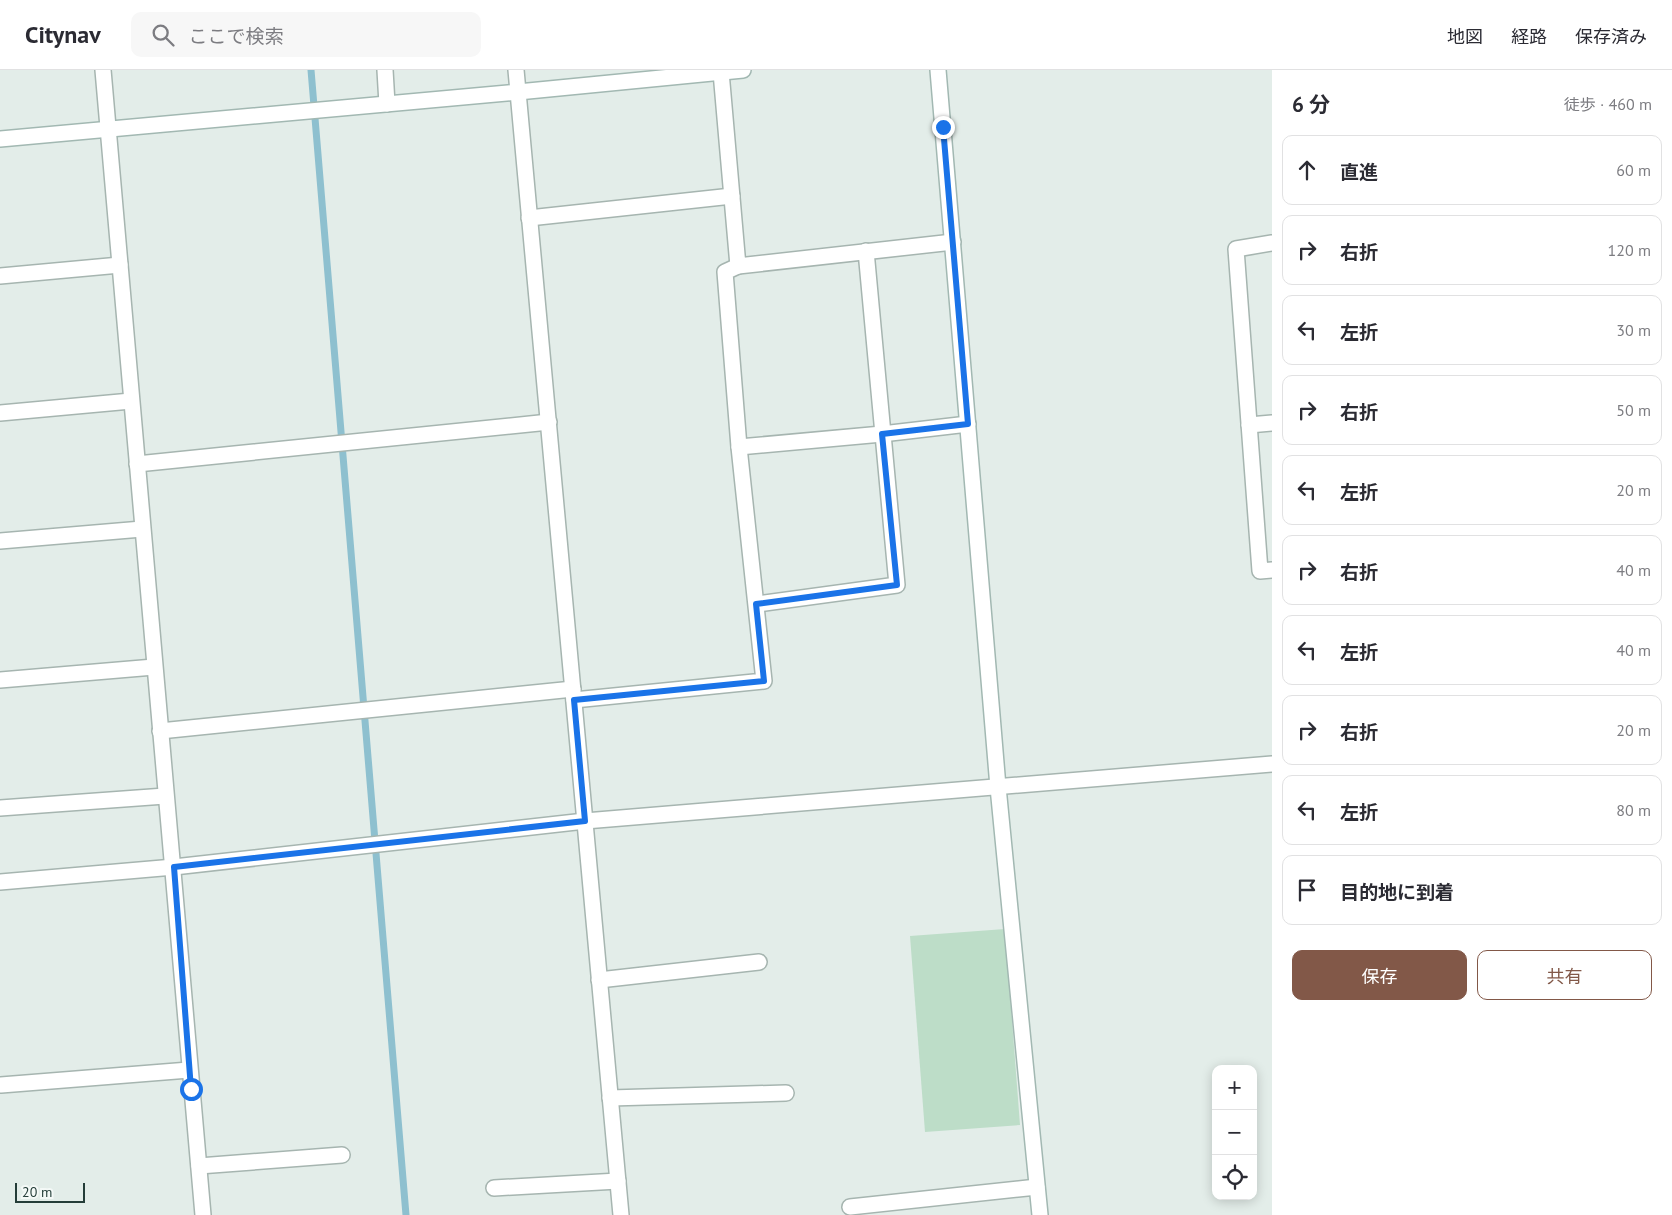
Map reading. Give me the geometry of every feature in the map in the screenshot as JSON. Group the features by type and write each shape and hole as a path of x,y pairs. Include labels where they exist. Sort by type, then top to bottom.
{"street":[{"path":"103,70 203,1215"},
{"path":"384,70 387,104"},
{"path":"516,70 621,1215"},
{"path":"0,138 518,92 659,74 743,70"},
{"path":"938,70 998,787 1040,1215"},
{"path":"720,72 738,266"},
{"path":"529,218 732,196"},
{"path":"160,732 573,695 764,681 740,447 726,272 738,266 953,242"},
{"path":"1272,243 1236,249 1260,571 1272,570"},
{"path":"756,604 897,585 866,251"},
{"path":"0,276 120,265"},
{"path":"0,413 132,401"},
{"path":"137,464 548,422"},
{"path":"1249,425 1272,423"},
{"path":"740,447 968,424"},
{"path":"0,541 142,529"},
{"path":"0,680 154,667"},
{"path":"0,882 174,867 585,821 1272,764"},
{"path":"0,808 165,796"},
{"path":"600,980 759,962"},
{"path":"1,1084 189,1070"},
{"path":"610,1098 786,1093"},
{"path":"198,1166 342,1155"},
{"path":"494,1188 618,1182"},
{"path":"850,1207 1037,1187"}],"green space":[{"path":"1005,929 1020,1125 925,1132 910,936"}],"waterway":[{"path":"311,70 406,1215"}],"route":[{"path":"191,1089 174,867 585,821 574,700 764,681 756,604 897,585 882,434 968,424 943,127"}]}
